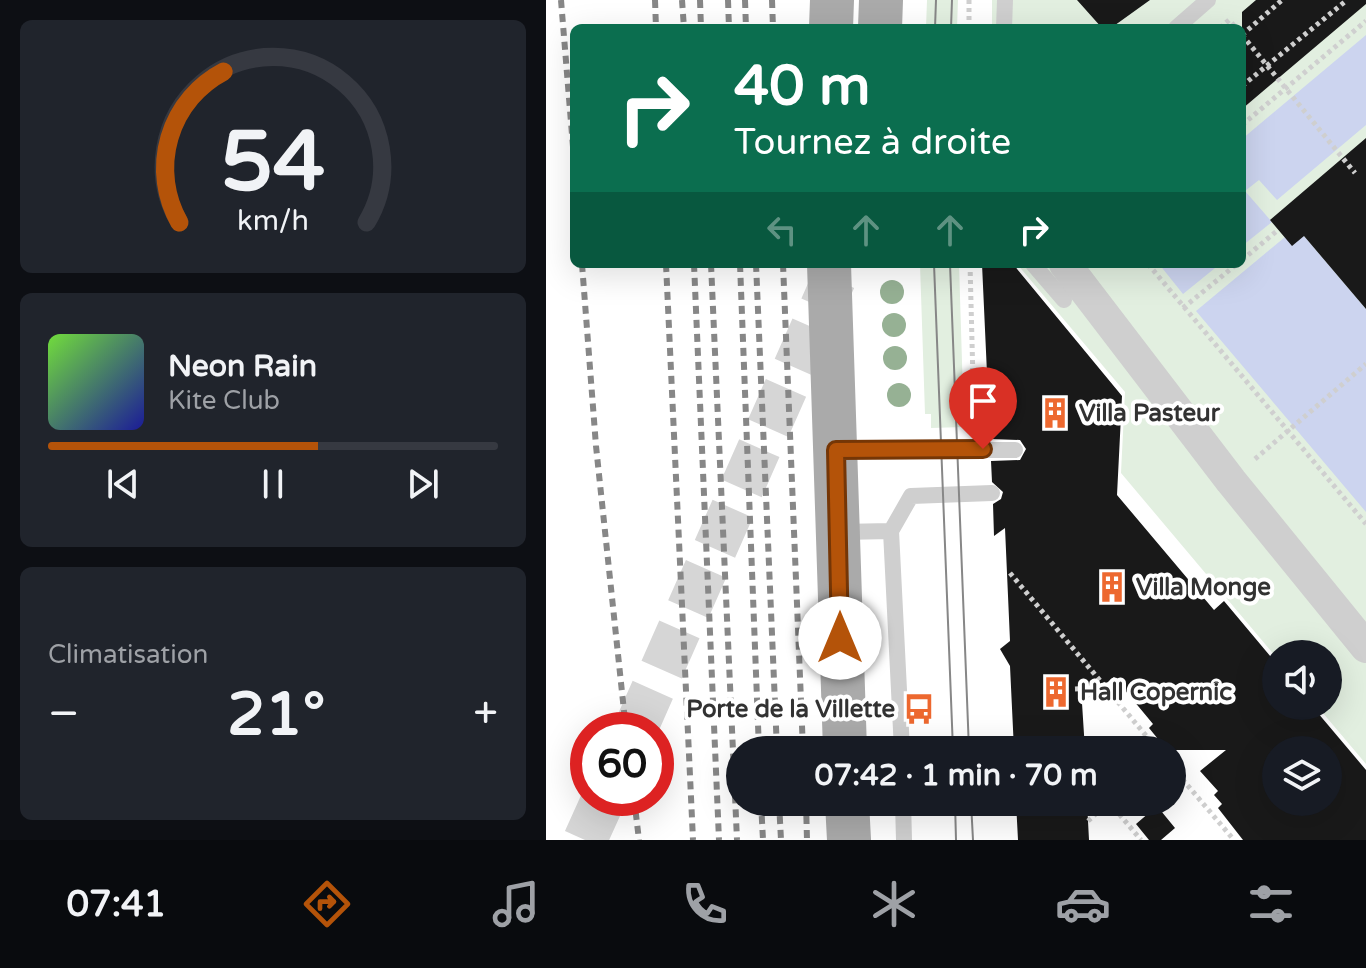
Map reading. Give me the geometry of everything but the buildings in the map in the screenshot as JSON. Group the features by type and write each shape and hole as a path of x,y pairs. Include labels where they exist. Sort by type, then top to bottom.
{"main road":[{"path":"831,24 832,0"},
{"path":"880,24 881,0"},
{"path":"829,268 845,736"},
{"path":"848,816 849,840"}],"street":[{"path":"1068,268 1231,481 1366,647"}],"lane":[{"path":"1004,24 1005,0"},
{"path":"1181,24 1208,0"},
{"path":"1036,268 1064,300"},
{"path":"836,450 1015,450"},
{"path":"901,736 891,531 911,496 992,493"},
{"path":"839,532 891,531"},
{"path":"903,816 904,840"}],"path":[{"path":"969,0 969,24"},
{"path":"1246,32 1282,0"},
{"path":"1246,83 1347,0"},
{"path":"1246,122 1366,21"},
{"path":"1246,40 1355,173"},
{"path":"1246,257 1278,230"},
{"path":"970,268 974,419"},
{"path":"1151,268 1366,524"},
{"path":"1183,308 1232,268"},
{"path":"1231,481 1366,364"},
{"path":"1010,573 1146,736"},
{"path":"1075,689 1107,688"},
{"path":"1186,783 1234,840"},
{"path":"1088,821 1094,816"},
{"path":"1121,816 1141,840"}],"green space":[{"path":"927,0 958,0 957,24 926,24"},
{"path":"992,0 1366,0 1366,764 1329,720 1342,720 1342,640 1262,640 1121,473 1125,392 1020,268 1246,268 1246,24 992,24"},
{"path":"920,268 959,268 964,427 931,428 931,414 925,414"}],"water":[{"path":"1366,35 1366,125 1277,200 1259,180 1246,190 1246,136"},
{"path":"1246,192 1272,222 1246,243"},
{"path":"1304,236 1366,309 1366,512 1196,311 1285,237"},
{"path":"1162,268 1215,268 1183,294"}],"tunnel":[{"path":"643,712 834,279"},
{"path":"585,840 596,816"}],"tram line":[{"path":"935,24 936,0"},
{"path":"951,24 952,0"},
{"path":"934,268 952,736"},
{"path":"950,268 968,736"},
{"path":"955,816 956,840"},
{"path":"972,816 973,840"}],"railway":[{"path":"561,0 570,110"},
{"path":"655,0 656,24"},
{"path":"682,0 684,24"},
{"path":"700,0 701,24"},
{"path":"728,0 729,24"},
{"path":"745,0 746,24"},
{"path":"772,0 773,24"},
{"path":"582,268 596,446 624,712"},
{"path":"666,268 693,840"},
{"path":"694,268 719,840"},
{"path":"711,268 737,840"},
{"path":"740,268 758,736"},
{"path":"756,268 776,736"},
{"path":"783,268 802,736"},
{"path":"636,816 639,840"},
{"path":"762,816 763,840"},
{"path":"780,816 781,840"},
{"path":"806,816 807,840"}],"place":[{"name":"Villa Pasteur","path":"1055,413"},
{"name":"Villa Monge","path":"1112,587"},
{"name":"Hall Copernic","path":"1056,692"},
{"name":"Porte de la Villette","path":"919,709"}],"route":[{"path":"840,638 836,450 983,449"}]}
